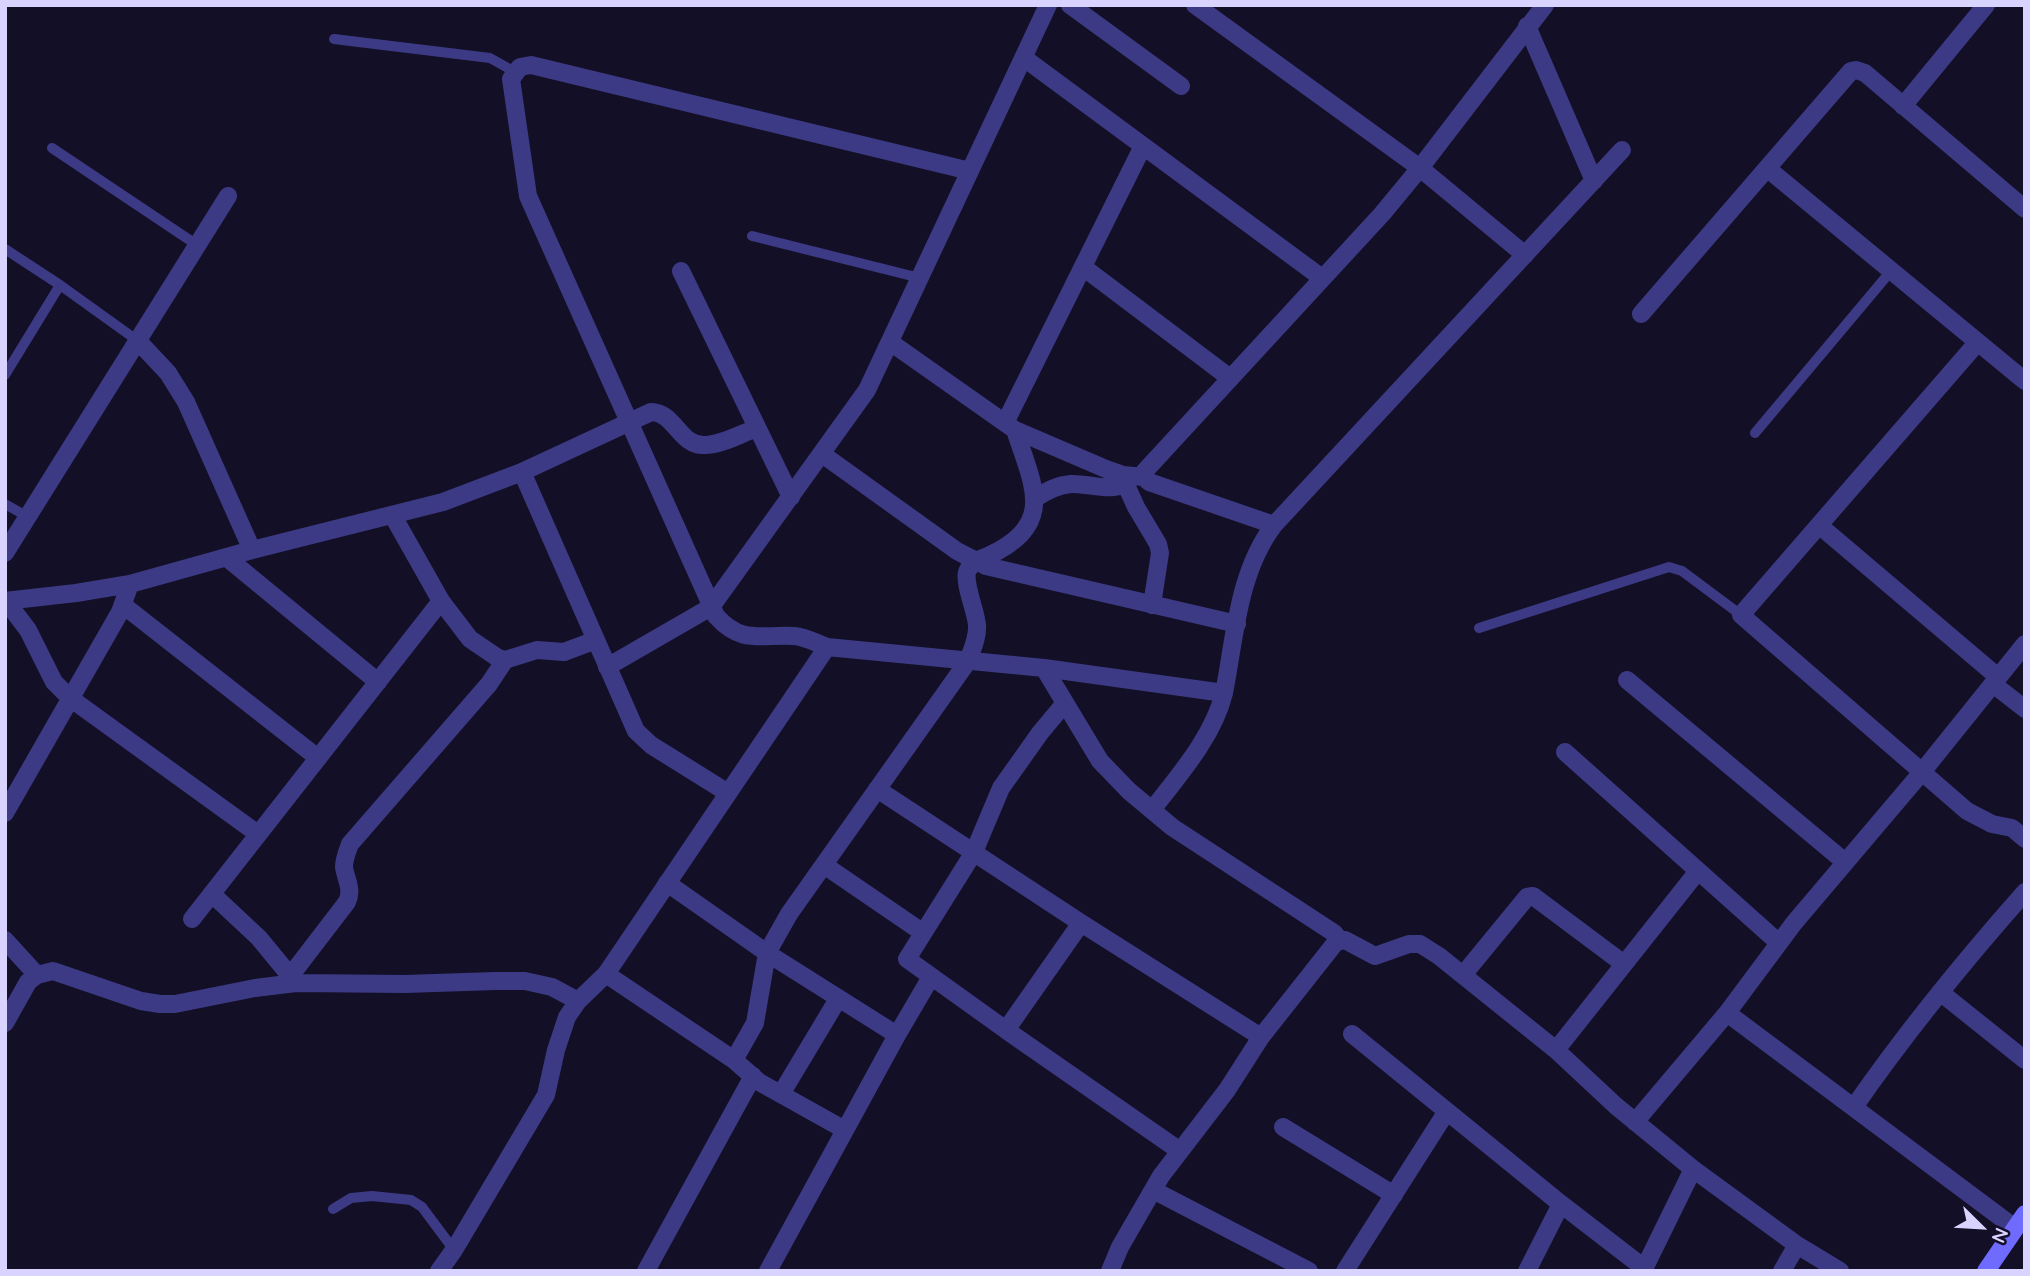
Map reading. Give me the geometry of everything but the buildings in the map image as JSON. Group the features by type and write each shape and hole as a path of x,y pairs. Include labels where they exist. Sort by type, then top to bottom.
{"street":[{"path":"607,667 711,607 867,390 1048,5"},
{"path":"1070,5 1181,86"},
{"path":"1195,5 1420,168 1525,255"},
{"path":"1034,499 1049,489 1062,485 1111,488 1134,480 1144,472 1382,214 1545,5"},
{"path":"1903,106 1986,5"},
{"path":"1527,26 1594,181"},
{"path":"1024,58 1322,278"},
{"path":"970,171 531,65 520,67 512,79 527,197 711,607 724,625 742,635 755,638 795,636 827,647 1044,668 1224,694"},
{"path":"1641,314 1852,71 1865,74 2025,209"},
{"path":"734,1060 755,1023 767,953 789,914 968,661 977,631 967,573 976,561 1003,549 1029,526 1033,518 1034,499 1029,472 1010,427 1083,267 1143,146"},
{"path":"1152,810 1208,732 1220,709 1250,567 1261,542 1622,150"},
{"path":"1768,169 2025,381"},
{"path":"5,553 228,196"},
{"path":"1083,267 1230,378"},
{"path":"681,271 791,496"},
{"path":"138,341 168,373 186,402 252,550"},
{"path":"890,342 1010,427 1134,480 1149,482 1274,525"},
{"path":"1977,343 1741,615 1967,811 1992,824 2012,828 2025,839"},
{"path":"6,601 130,584 443,502 522,472 656,412 664,416 688,441 704,446 757,428"},
{"path":"822,454 976,561 1002,571 1237,624"},
{"path":"522,472 636,731 642,739 728,793"},
{"path":"1134,480 1136,507 1160,553 1152,605"},
{"path":"393,516 441,601 470,639 489,653 505,660"},
{"path":"1820,526 1996,680 2025,709"},
{"path":"226,557 378,682"},
{"path":"5,813 123,606 130,584"},
{"path":"6,601 28,629 54,682 70,698 258,834"},
{"path":"192,919 441,601"},
{"path":"123,606 318,758"},
{"path":"293,979 350,896 344,866 350,844 489,684 505,660 537,650 564,652 596,640"},
{"path":"1635,1122 1727,1013 1779,943 2025,644"},
{"path":"439,1271 546,1096 562,1030 578,1001 606,974 827,647"},
{"path":"1044,668 1100,761 1152,810 1171,827 1334,933 1340,940"},
{"path":"1627,680 1845,862"},
{"path":"1065,703 1001,788 974,852 907,959 1180,1152"},
{"path":"1565,751 1779,943"},
{"path":"877,789 1261,1037"},
{"path":"824,865 922,932"},
{"path":"1556,1050 1699,871"},
{"path":"667,883 767,953 897,1035"},
{"path":"1854,1107 1940,992 2025,892"},
{"path":"212,894 259,938 293,979"},
{"path":"1463,975 1527,897 1533,896 1624,964"},
{"path":"1006,1030 1081,922"},
{"path":"5,940 37,975"},
{"path":"1110,1271 1120,1247 1180,1152 1227,1090 1261,1037 1340,940 1375,956 1409,944 1420,944 1439,956 1556,1050 1635,1122 1693,1169 1797,1244 1840,1271"},
{"path":"5,1023 28,982 37,975 53,971 141,1001 160,1004 175,1004 293,979 405,984 524,981 552,987 578,1001"},
{"path":"606,974 734,1060 753,1076 845,1130"},
{"path":"768,1271 931,977"},
{"path":"1940,992 2025,1060"},
{"path":"781,1094 838,999"},
{"path":"1727,1013 1854,1107 2020,1221 1986,1271"},
{"path":"1352,1034 1643,1269 1693,1169"},
{"path":"646,1271 753,1076"},
{"path":"1345,1271 1447,1111"},
{"path":"1283,1127 1394,1195"},
{"path":"1153,1191 1309,1271"},
{"path":"1527,1271 1560,1204"},
{"path":"1782,1271 1797,1244"}],"lane":[{"path":"334,39 490,58 515,72"},
{"path":"51,148 197,245"},
{"path":"752,236 920,278"},
{"path":"5,249 138,341"},
{"path":"1755,433 1891,271"},
{"path":"5,375 60,285"},
{"path":"5,504 28,517"},
{"path":"1479,628 1669,567 1682,571 1741,615"},
{"path":"333,1209 351,1198 372,1196 411,1200 422,1207 454,1250"}]}
